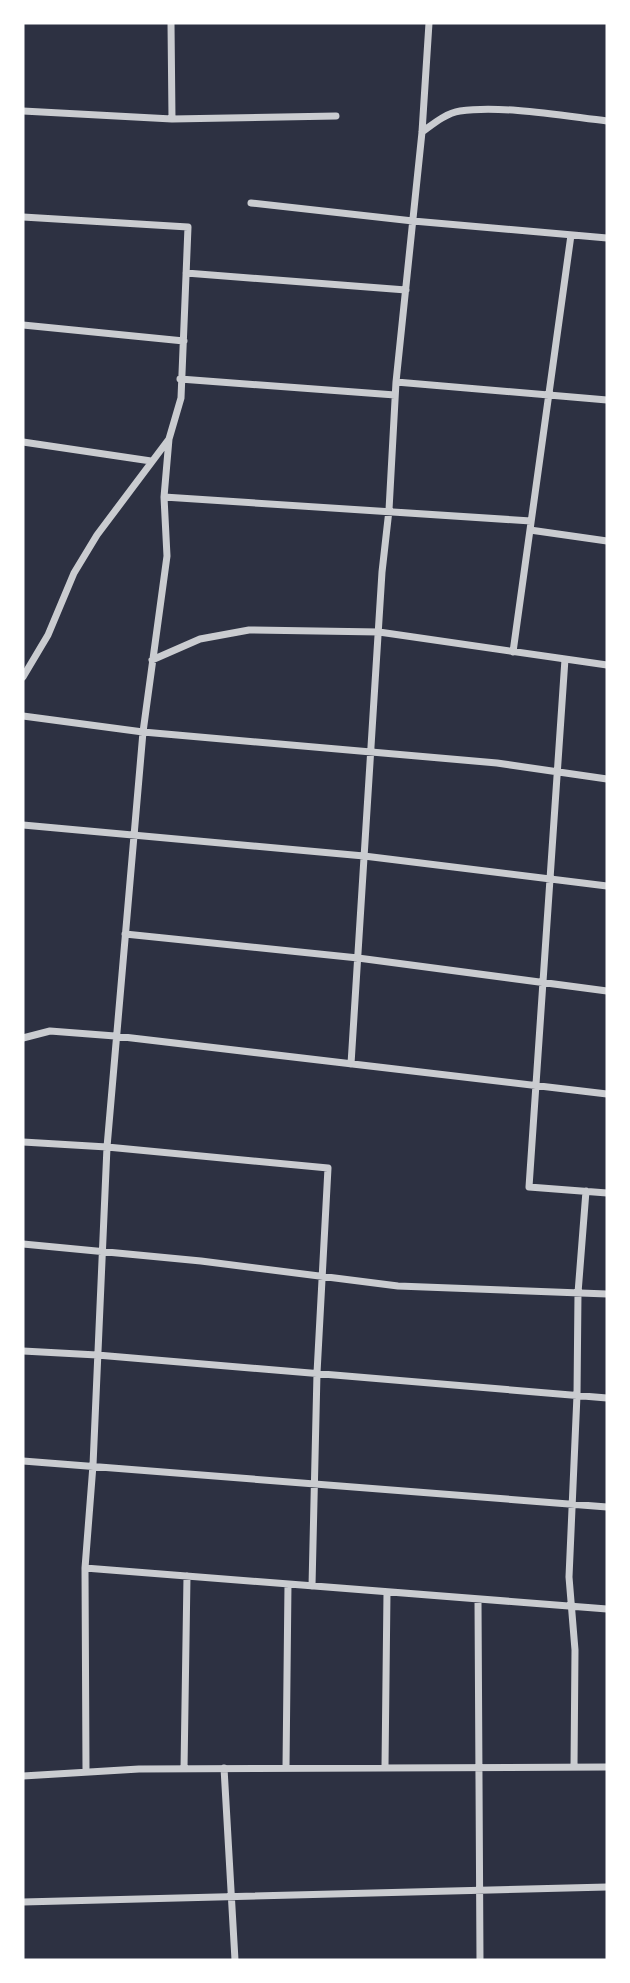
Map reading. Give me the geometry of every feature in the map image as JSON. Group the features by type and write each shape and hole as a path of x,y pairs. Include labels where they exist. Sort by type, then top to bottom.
{"street":[{"path":"172,23 172,118"},
{"path":"351,1064 395,395 422,132 429,23"},
{"path":"23,111 172,118 337,116"},
{"path":"422,132 440,119 458,111 547,113 607,121"},
{"path":"251,203 607,238"},
{"path":"23,217 188,227 181,398 169,439 164,497 167,556 143,732 107,1147 93,1465 85,1568 86,1771"},
{"path":"513,652 571,235"},
{"path":"186,273 406,290"},
{"path":"23,325 184,341"},
{"path":"180,379 395,395"},
{"path":"396,382 607,400"},
{"path":"23,677 48,635 79,564 97,535 169,439"},
{"path":"23,442 151,461"},
{"path":"164,497 531,521"},
{"path":"530,530 607,541"},
{"path":"152,660 200,639 249,630 379,632 607,665"},
{"path":"565,659 529,1187 607,1193"},
{"path":"23,716 143,732 371,754 445,758 607,779"},
{"path":"23,825 364,856 607,886"},
{"path":"124,934 358,958 607,991"},
{"path":"23,1038 50,1031 115,1036 607,1094"},
{"path":"23,1142 107,1147 328,1168 317,1373 312,1586"},
{"path":"574,1767 575,1650 569,1577 577,1395 578,1293 586,1191"},
{"path":"23,1244 101,1250 398,1286 607,1294"},
{"path":"23,1351 607,1398"},
{"path":"23,1461 607,1507"},
{"path":"85,1568 607,1609"},
{"path":"184,1769 187,1576"},
{"path":"286,1767 288,1584"},
{"path":"384,1766 387,1592"},
{"path":"478,1600 480,1960"},
{"path":"23,1776 86,1771 286,1767 607,1767"},
{"path":"224,1768 235,1960"},
{"path":"23,1902 607,1887"}]}
